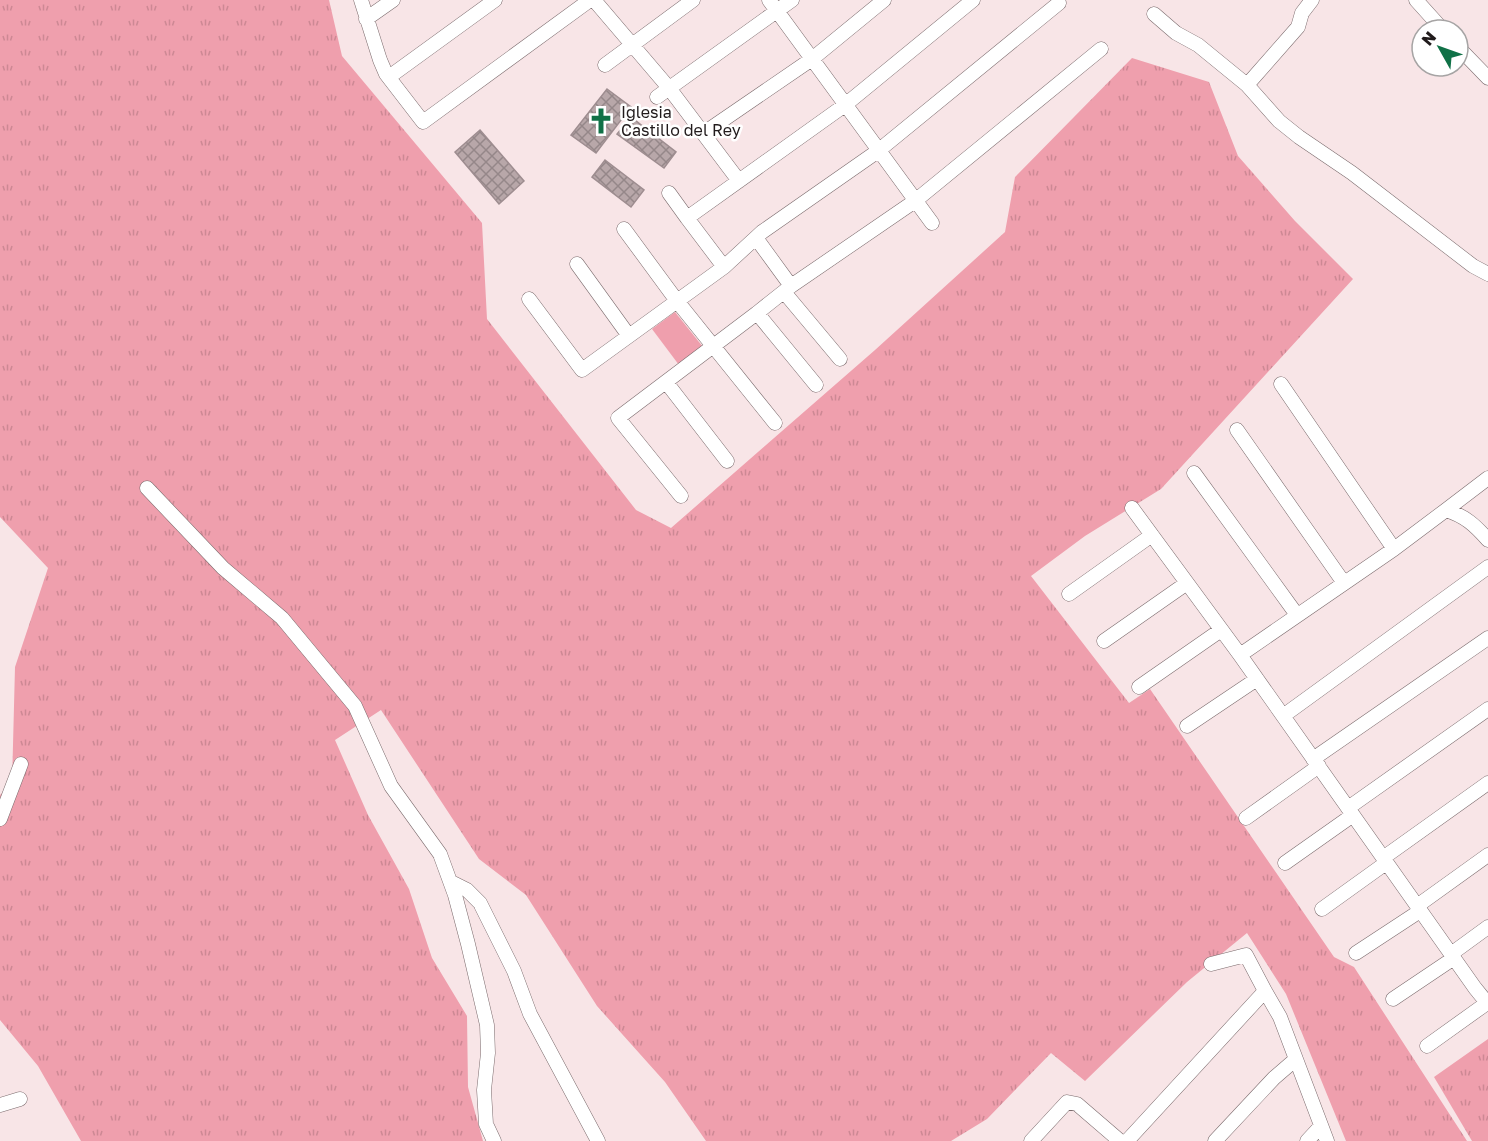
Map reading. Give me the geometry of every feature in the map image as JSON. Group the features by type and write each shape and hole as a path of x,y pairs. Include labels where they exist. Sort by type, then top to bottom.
{"street":[{"path":"361,0 380,60 389,77 423,122 592,0 669,88 739,181"},
{"path":"366,19 393,0"},
{"path":"389,77 495,0"},
{"path":"605,65 693,0"},
{"path":"657,97 773,6 792,0"},
{"path":"704,134 812,59 884,0"},
{"path":"687,218 845,105 973,0"},
{"path":"1247,85 1298,27 1302,13 1312,0"},
{"path":"1416,0 1432,18"},
{"path":"529,299 582,370 724,267 759,235 878,151 1059,3"},
{"path":"773,6 932,223"},
{"path":"1154,14 1176,33 1198,45 1247,85 1279,121 1299,137 1352,173 1473,266 1488,274"},
{"path":"681,496 618,418 788,289 915,201 1101,50"},
{"path":"1470,59 1488,78"},
{"path":"669,193 724,267"},
{"path":"624,229 677,301 775,423"},
{"path":"759,235 788,289 840,359"},
{"path":"577,264 629,336"},
{"path":"758,313 816,385"},
{"path":"666,382 728,461"},
{"path":"1281,384 1394,549"},
{"path":"1238,430 1344,583"},
{"path":"1194,473 1297,615"},
{"path":"1240,655 1394,549 1488,478"},
{"path":"147,488 223,568 282,618 355,706 391,786 441,854 468,944 486,1025 488,1053 484,1090 486,1124 494,1141"},
{"path":"1132,508 1240,655 1487,1003 1427,1046"},
{"path":"1446,510 1463,516 1475,525 1488,540"},
{"path":"1068,594 1152,535"},
{"path":"1283,716 1488,567"},
{"path":"1104,641 1187,583"},
{"path":"1139,687 1221,630"},
{"path":"1246,818 1316,763 1488,638"},
{"path":"1187,726 1257,679"},
{"path":"1285,862 1488,709"},
{"path":"0,819 21,764"},
{"path":"1322,909 1488,783"},
{"path":"1356,953 1419,909 1488,855"},
{"path":"450,880 467,890 480,903 514,971 530,1014 598,1141"},
{"path":"1393,999 1488,927"},
{"path":"1211,964 1246,955 1280,1017 1327,1141"},
{"path":"1127,1141 1265,991"},
{"path":"1215,1141 1274,1078 1296,1059"},
{"path":"0,1105 20,1099"},
{"path":"1031,1141 1067,1102 1071,1102 1077,1104 1120,1141"},
{"path":"1307,1141 1320,1127"}],"green space":[{"path":"0,0 329,0 342,56 482,223 487,319 636,510 671,528 875,350 1005,232 1015,177 1132,58 1209,82 1238,156 1295,221 1353,279 1161,489 1085,536 1031,576 1129,703 1150,689 1334,957 1354,967 1467,1141 1346,1141 1286,994 1247,933 1187,982 1085,1081 1051,1053 987,1119 951,1141 706,1141 665,1082 597,1006 526,895 479,859 381,710 335,740 368,815 409,889 432,958 467,1016 468,1087 483,1141 81,1141 38,1066 0,1020 0,795 12,784 15,667 48,568 0,517"},
{"path":"675,312 703,347 679,365 652,329"},
{"path":"1488,1039 1488,1141 1472,1141 1434,1077"}],"building":[{"name":"Iglesia Castillo del Rey","path":"607,89 631,107 596,153 571,135"},
{"path":"631,117 676,152 664,168 617,134"},
{"path":"480,130 524,181 499,204 455,152"},
{"path":"605,160 644,190 631,207 592,177"}],"place":[{"name":"Iglesia Castillo del Rey","path":"601,121"}]}
